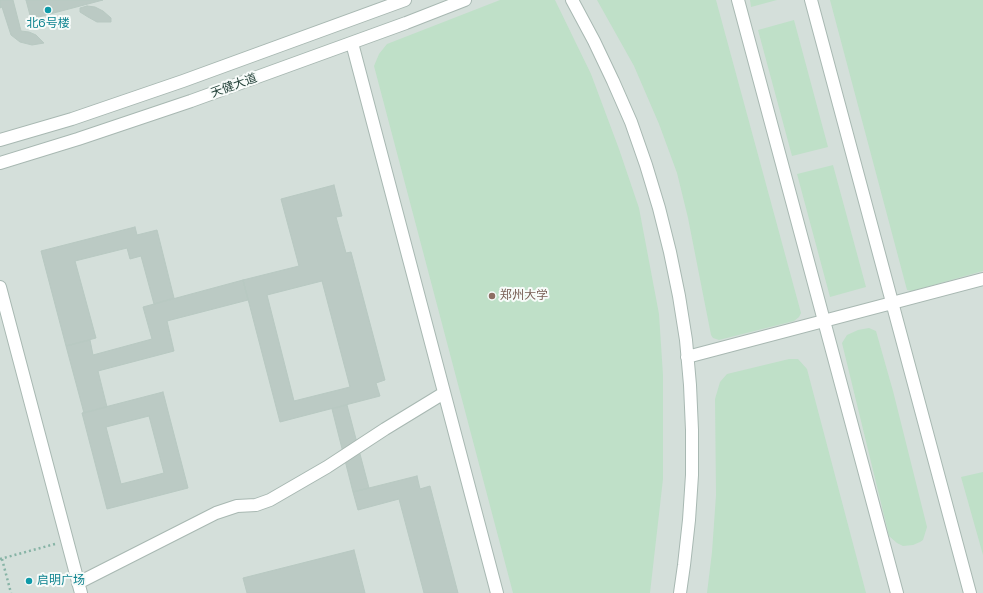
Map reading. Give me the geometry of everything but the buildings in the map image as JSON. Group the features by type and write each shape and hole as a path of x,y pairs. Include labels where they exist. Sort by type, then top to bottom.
{"lane":[{"name":"天健大道","path":"0,140 72,118 176,83 405,0"},
{"name":"天健大道","path":"0,163 183,104 352,43 465,0"},
{"path":"572,0 594,41 631,122 646,164 659,208 679,296 690,385 692,430 692,475 689,520 680,593"},
{"path":"738,0 897,593"},
{"path":"811,0 970,593"},
{"path":"352,43 497,593"},
{"path":"687,357 983,279"},
{"path":"0,287 80,588 216,513 237,506 256,505 270,500 444,393"}],"path":[{"path":"11,593 1,559 67,541"}],"shaded area":[{"name":"郑州大学","path":"0,0 983,0 983,593 0,593"}],"green space":[{"path":"500,0 555,0 591,74 639,208 659,314 663,375 663,479 650,593 513,593 374,66 379,54 387,44"},
{"path":"597,0 716,0 801,313 794,321 719,340 713,338 711,335 688,218 677,173 659,124 634,66"},
{"path":"750,0 777,0 751,7"},
{"path":"830,0 983,0 983,271 912,291 907,290"},
{"path":"794,20 828,147 792,156 758,30"},
{"path":"833,165 866,287 830,297 797,174"},
{"path":"869,328 876,331 893,391 927,527 923,540 913,545 903,546 889,536 842,343 847,335 858,330"},
{"path":"789,359 798,359 807,369 866,593 707,593 712,552 716,495 715,399 720,382 727,374"},
{"path":"983,472 983,555 961,477"}],"place":[{"name":"北6号楼","path":"48,10"},
{"name":"郑州大学","path":"492,296"},
{"name":"启明广场","path":"29,581"}]}
